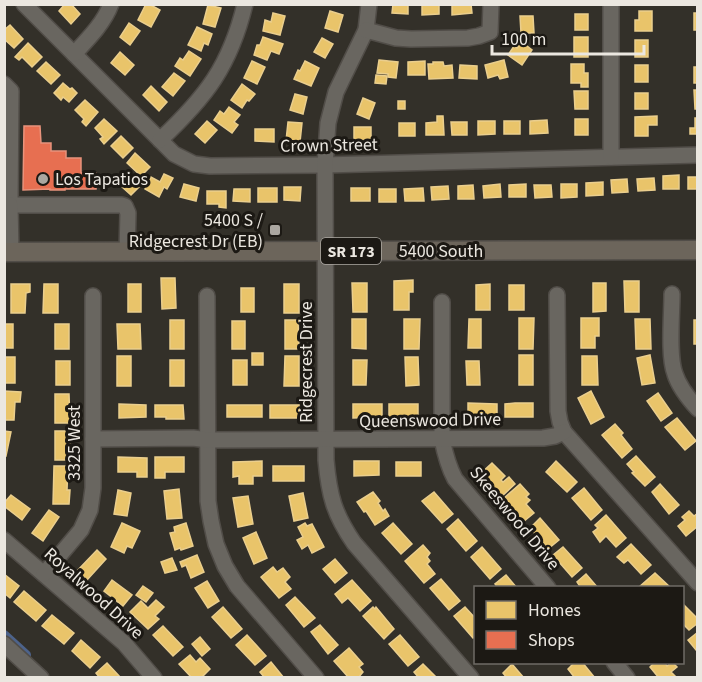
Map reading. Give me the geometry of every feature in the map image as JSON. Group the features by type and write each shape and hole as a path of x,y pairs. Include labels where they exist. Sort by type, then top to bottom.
{"main road":[{"name":"5400 South","path":"8,252 698,249"}],"street":[{"name":"Crown Street","path":"24,4 174,154 194,164 210,166 324,165 698,155"},
{"path":"75,54 93,34 111,4"},
{"path":"160,140 202,98 215,79 239,28 245,4"},
{"name":"Ridgecrest Drive","path":"369,4 366,30 336,92 328,123 324,165 326,460 330,493 342,525 354,543 471,678"},
{"path":"366,30 396,38 411,39 479,36 490,32 491,4"},
{"path":"611,4 611,157"},
{"path":"8,88 8,252"},
{"path":"7,201 122,205 127,208 128,213 127,252"},
{"path":"672,294 674,372 680,386 698,409"},
{"path":"557,295 558,411 564,432 698,583"},
{"name":"3325 West","path":"44,574 81,530 90,510 93,488 93,296"},
{"path":"207,297 208,501 216,544 237,586 316,678"},
{"name":"Skeeswood Drive","path":"442,302 442,439 449,467 455,479 546,586"},
{"name":"Queenswood Drive","path":"93,438 326,440 543,438 564,432"},
{"name":"Royalwood Drive","path":"4,540 124,643 154,678"},
{"path":"685,568 698,558"},
{"path":"4,644 42,678"},
{"path":"615,664 627,678"}],"building: Homes":[{"path":"65,4 71,4 80,14 71,24 59,11"},
{"path":"146,4 160,10 151,27 138,20"},
{"path":"393,4 408,4 408,14 392,13"},
{"path":"422,4 439,4 439,14 422,15"},
{"path":"452,4 471,4 472,13 452,15"},
{"path":"208,5 221,8 215,27 203,24"},
{"path":"330,11 343,15 338,32 325,28"},
{"path":"639,11 652,11 652,31 635,31 635,20 639,20"},
{"path":"273,13 285,16 280,35 263,31 265,20 271,22"},
{"path":"694,13 698,13 698,30 694,30"},
{"path":"575,14 588,14 588,30 575,30"},
{"path":"520,16 533,16 534,33 521,33"},
{"path":"129,23 140,31 130,45 120,37"},
{"path":"10,25 23,39 14,48 4,39 4,30"},
{"path":"197,27 212,34 208,45 204,43 201,51 188,45"},
{"path":"263,37 283,44 279,54 271,51 267,60 254,55"},
{"path":"574,37 588,37 588,57 574,57"},
{"path":"322,38 333,44 325,58 314,52"},
{"path":"635,40 648,40 648,57 635,57"},
{"path":"522,42 532,50 522,65 508,55 514,46 517,48"},
{"path":"28,43 42,57 32,67 22,57 19,60 15,57"},
{"path":"189,51 201,59 190,76 175,66 180,58 183,60"},
{"path":"120,52 134,65 125,75 111,63"},
{"path":"379,60 398,62 396,78 388,77 388,74 377,73"},
{"path":"504,60 508,77 500,79 498,75 488,78 485,65"},
{"path":"252,61 265,67 257,84 244,78"},
{"path":"305,61 319,68 311,86 294,79"},
{"path":"425,61 425,75 408,75 408,62"},
{"path":"46,62 60,75 51,84 37,71"},
{"path":"433,62 443,62 444,66 452,65 453,78 429,79 428,64 433,64"},
{"path":"571,64 584,64 584,73 588,73 588,87 581,87 581,83 571,83"},
{"path":"460,65 477,66 477,79 459,78"},
{"path":"635,65 648,65 648,82 635,82"},
{"path":"694,67 698,67 698,83 694,83"},
{"path":"174,73 185,81 173,96 162,87"},
{"path":"376,75 387,76 386,84 375,83"},
{"path":"63,83 77,93 69,102 63,97 61,100 54,93"},
{"path":"242,84 255,94 242,108 231,100"},
{"path":"151,86 167,102 159,111 143,95"},
{"path":"694,90 698,90 698,109 695,109"},
{"path":"574,91 588,91 588,109 575,109"},
{"path":"635,93 648,93 648,109 635,109"},
{"path":"295,94 307,97 303,114 290,110"},
{"path":"363,98 375,103 369,119 357,114"},
{"path":"85,100 98,112 86,126 82,122 84,119 75,110"},
{"path":"398,101 405,101 405,109 398,109"},
{"path":"229,107 240,115 234,122 238,125 232,133 214,120 220,111 224,114"},
{"path":"437,116 443,116 444,135 426,135 426,123 437,122"},
{"path":"657,116 657,125 648,125 648,136 635,136 635,117"},
{"path":"695,118 698,118 698,134 690,134 690,128 695,128"},
{"path":"104,119 117,131 104,144 100,139 103,137 95,128"},
{"path":"575,119 588,119 588,135 575,135"},
{"path":"547,120 548,133 530,134 530,121"},
{"path":"207,121 217,130 205,143 195,134"},
{"path":"478,121 495,121 495,134 478,135"},
{"path":"504,121 520,121 520,134 504,134"},
{"path":"288,122 302,123 300,142 286,141"},
{"path":"451,122 467,122 467,135 452,135"},
{"path":"399,123 415,123 415,136 399,136"},
{"path":"354,127 371,127 371,140 354,140"},
{"path":"255,129 274,129 274,142 255,141"},
{"path":"121,136 133,148 123,158 111,146"},
{"path":"135,153 150,167 141,176 127,163"},
{"path":"164,174 173,178 167,189 164,187 159,197 145,189 151,177 160,182"},
{"path":"679,175 679,189 663,189 663,176"},
{"path":"688,177 698,177 698,189 688,189"},
{"path":"129,178 139,187 131,195 122,187"},
{"path":"654,178 655,190 638,191 637,179"},
{"path":"627,179 628,192 612,193 611,180"},
{"path":"603,182 603,195 586,196 586,183"},
{"path":"184,184 199,188 196,201 180,197"},
{"path":"500,184 501,197 484,198 483,186"},
{"path":"526,184 526,197 509,197 509,185"},
{"path":"561,184 577,184 577,197 561,198"},
{"path":"473,185 474,199 458,199 458,186"},
{"path":"534,185 551,185 552,197 535,198"},
{"path":"448,186 449,199 432,200 431,187"},
{"path":"284,187 301,187 300,201 284,200"},
{"path":"258,188 277,188 277,202 258,202"},
{"path":"351,188 370,188 370,201 351,201"},
{"path":"423,188 424,201 405,201 404,189"},
{"path":"234,189 250,189 250,202 233,201"},
{"path":"379,189 396,189 396,202 379,202"},
{"path":"207,191 226,191 226,208 219,207 219,204 207,204"},
{"path":"161,278 175,278 176,308 162,309"},
{"path":"413,280 413,292 409,292 409,310 394,310 394,281"},
{"path":"624,281 639,281 639,312 625,312"},
{"path":"352,283 367,283 367,312 353,312"},
{"path":"593,283 606,283 606,311 593,312"},
{"path":"11,284 30,284 30,292 26,293 25,313 11,313"},
{"path":"44,284 58,284 58,313 43,313"},
{"path":"128,284 141,284 141,312 128,312"},
{"path":"284,284 299,284 299,313 284,313"},
{"path":"490,284 490,310 476,310 476,285"},
{"path":"509,285 524,285 524,310 509,310"},
{"path":"241,288 254,288 254,312 241,312"},
{"path":"519,318 534,318 533,349 519,349"},
{"path":"581,318 599,318 599,336 595,336 595,348 581,348"},
{"path":"352,319 366,319 366,349 352,348"},
{"path":"404,319 420,319 419,349 404,349"},
{"path":"469,319 481,319 481,348 468,348"},
{"path":"635,319 650,319 651,349 636,349"},
{"path":"170,320 184,320 184,349 170,349"},
{"path":"285,320 298,320 299,349 285,349"},
{"path":"694,320 698,320 698,344 694,344"},
{"path":"232,321 245,321 245,349 232,349"},
{"path":"4,324 13,324 13,348 4,348"},
{"path":"55,324 69,324 69,349 55,349"},
{"path":"117,324 140,324 141,349 118,349"},
{"path":"252,353 263,353 263,365 252,365"},
{"path":"519,355 533,355 533,385 519,385"},
{"path":"650,355 655,383 642,385 637,358"},
{"path":"117,356 131,356 131,386 117,386"},
{"path":"285,356 299,356 299,386 284,386"},
{"path":"582,356 597,356 598,385 582,385"},
{"path":"4,357 15,357 15,383 4,383"},
{"path":"405,357 418,357 419,385 406,386"},
{"path":"170,360 184,360 184,386 170,386"},
{"path":"233,360 247,360 247,385 233,385"},
{"path":"353,360 367,360 366,385 353,385"},
{"path":"56,361 70,361 70,385 56,385"},
{"path":"466,361 479,361 480,385 467,385"},
{"path":"4,391 21,392 20,402 15,402 14,420 4,420"},
{"path":"591,391 604,417 591,424 578,398"},
{"path":"658,393 672,413 661,421 647,401"},
{"path":"55,394 69,394 70,423 55,423"},
{"path":"468,403 497,404 497,416 468,417"},
{"path":"533,403 533,417 505,417 505,404"},
{"path":"119,404 146,405 146,417 119,418"},
{"path":"353,404 382,404 382,417 353,418"},
{"path":"389,404 418,404 418,418 389,417"},
{"path":"155,405 183,405 184,419 155,417"},
{"path":"227,405 262,405 262,417 227,417"},
{"path":"270,405 299,405 299,418 270,418"},
{"path":"677,418 696,441 685,450 665,427"},
{"path":"615,424 632,449 622,458 602,435"},
{"path":"4,431 11,432 6,456 4,455"},
{"path":"55,431 70,431 70,460 55,460"},
{"path":"636,456 655,477 645,486 632,473 634,472 627,464"},
{"path":"118,457 147,458 147,477 137,477 137,472 118,472"},
{"path":"155,457 184,457 184,472 165,472 165,478 155,478"},
{"path":"262,461 262,476 253,476 253,484 239,484 239,476 233,477 233,462"},
{"path":"354,461 379,461 379,475 354,476"},
{"path":"556,461 577,482 567,492 546,472"},
{"path":"396,462 421,462 421,476 396,476"},
{"path":"492,463 505,476 501,480 503,482 509,477 515,484 500,498 478,476"},
{"path":"54,466 68,466 69,504 53,504"},
{"path":"273,466 304,466 304,481 273,481"},
{"path":"520,484 529,494 526,497 530,500 526,504 534,513 523,522 503,499"},
{"path":"660,484 679,505 669,514 652,492"},
{"path":"584,488 602,510 591,520 572,498"},
{"path":"179,489 182,518 167,519 164,491"},
{"path":"118,490 131,493 127,516 114,514"},
{"path":"373,492 380,501 378,503 383,511 385,509 389,516 375,525 357,502"},
{"path":"434,492 453,514 442,523 422,501"},
{"path":"303,493 308,518 294,521 289,496"},
{"path":"11,495 30,509 22,520 4,506"},
{"path":"248,496 253,524 238,527 233,498"},
{"path":"49,510 59,517 43,541 32,533"},
{"path":"689,511 694,516 698,513 698,526 686,536 678,526 685,520 682,517"},
{"path":"606,515 626,538 616,547 606,536 600,542 593,532 598,528 595,525"},
{"path":"540,518 559,540 548,549 530,528"},
{"path":"458,519 477,541 466,551 447,529"},
{"path":"122,523 140,531 132,548 127,546 124,553 111,547"},
{"path":"186,523 193,546 175,550 170,533 175,532 174,527"},
{"path":"305,523 307,526 312,524 324,547 312,553 308,545 302,549 297,540 303,537 298,527"},
{"path":"393,523 412,544 401,554 382,533"},
{"path":"256,532 267,558 254,564 243,538"},
{"path":"631,544 651,565 641,574 628,560 624,563 617,557"},
{"path":"423,545 430,553 427,557 430,561 427,564 435,574 424,583 405,561"},
{"path":"482,547 501,569 490,579 471,557"},
{"path":"563,547 582,568 572,577 553,555"},
{"path":"97,550 106,559 87,580 77,571"},
{"path":"197,555 204,572 191,578 186,565 182,567 180,562"},
{"path":"172,558 177,570 165,573 161,562"},
{"path":"335,559 347,573 335,583 323,569"},
{"path":"273,567 277,572 283,568 290,577 285,582 291,589 279,598 261,577"},
{"path":"655,573 669,586 640,586"},
{"path":"4,574 19,586 10,598 4,593"},
{"path":"586,574 596,586 580,586 577,582"},
{"path":"506,575 515,586 496,586 495,584"},
{"path":"441,579 460,601 449,610 430,588"},
{"path":"112,580 132,595 123,606 104,591"},
{"path":"352,580 371,601 360,611 348,598 342,603 335,594"},
{"path":"207,581 219,601 208,608 195,588"},
{"path":"143,586 153,593 146,602 136,595"},
{"path":"24,591 46,610 36,621 14,602"},
{"path":"295,597 315,618 304,627 286,605"},
{"path":"156,600 164,607 155,616 159,619 148,629 130,612 141,601 148,608"},
{"path":"684,605 698,619 698,623 689,630 684,625"},
{"path":"223,607 242,629 231,638 212,617"},
{"path":"373,607 375,609 376,607 394,629 384,639 363,616"},
{"path":"465,607 474,617 474,637 473,638 454,616"},
{"path":"52,615 74,633 64,644 42,626"},
{"path":"320,625 338,645 328,654 311,632"},
{"path":"163,626 183,647 173,656 153,635"},
{"path":"698,632 698,648 696,650 688,640"},
{"path":"247,635 266,656 255,665 236,645"},
{"path":"400,635 419,657 408,666 389,644"},
{"path":"200,637 210,649 202,656 192,644"},
{"path":"81,640 100,657 90,668 72,651"},
{"path":"349,648 363,664 359,667 363,672 358,678 349,678 334,661"},
{"path":"190,655 196,662 200,658 210,669 201,678 192,678 179,664"},
{"path":"271,662 284,678 265,678 260,672"},
{"path":"107,663 121,678 100,678 96,673"},
{"path":"423,664 437,678 419,678 414,672"},
{"path":"512,664 524,678 507,678 503,673"},
{"path":"573,664 584,664 595,678 575,678 568,669"},
{"path":"653,664 667,666 674,664 677,667 671,672 677,678 659,678 650,667"}],"building: Shops":[{"path":"24,126 40,126 41,143 51,143 51,151 66,151 66,158 81,158 81,173 96,173 96,189 23,190"}],"waterway":[{"path":"4,635 26,655"}],"place":[{"name":"Los Tapatios","path":"43,179"},
{"name":"5400 S / Ridgecrest Dr (EB)","path":"275,230"}]}
